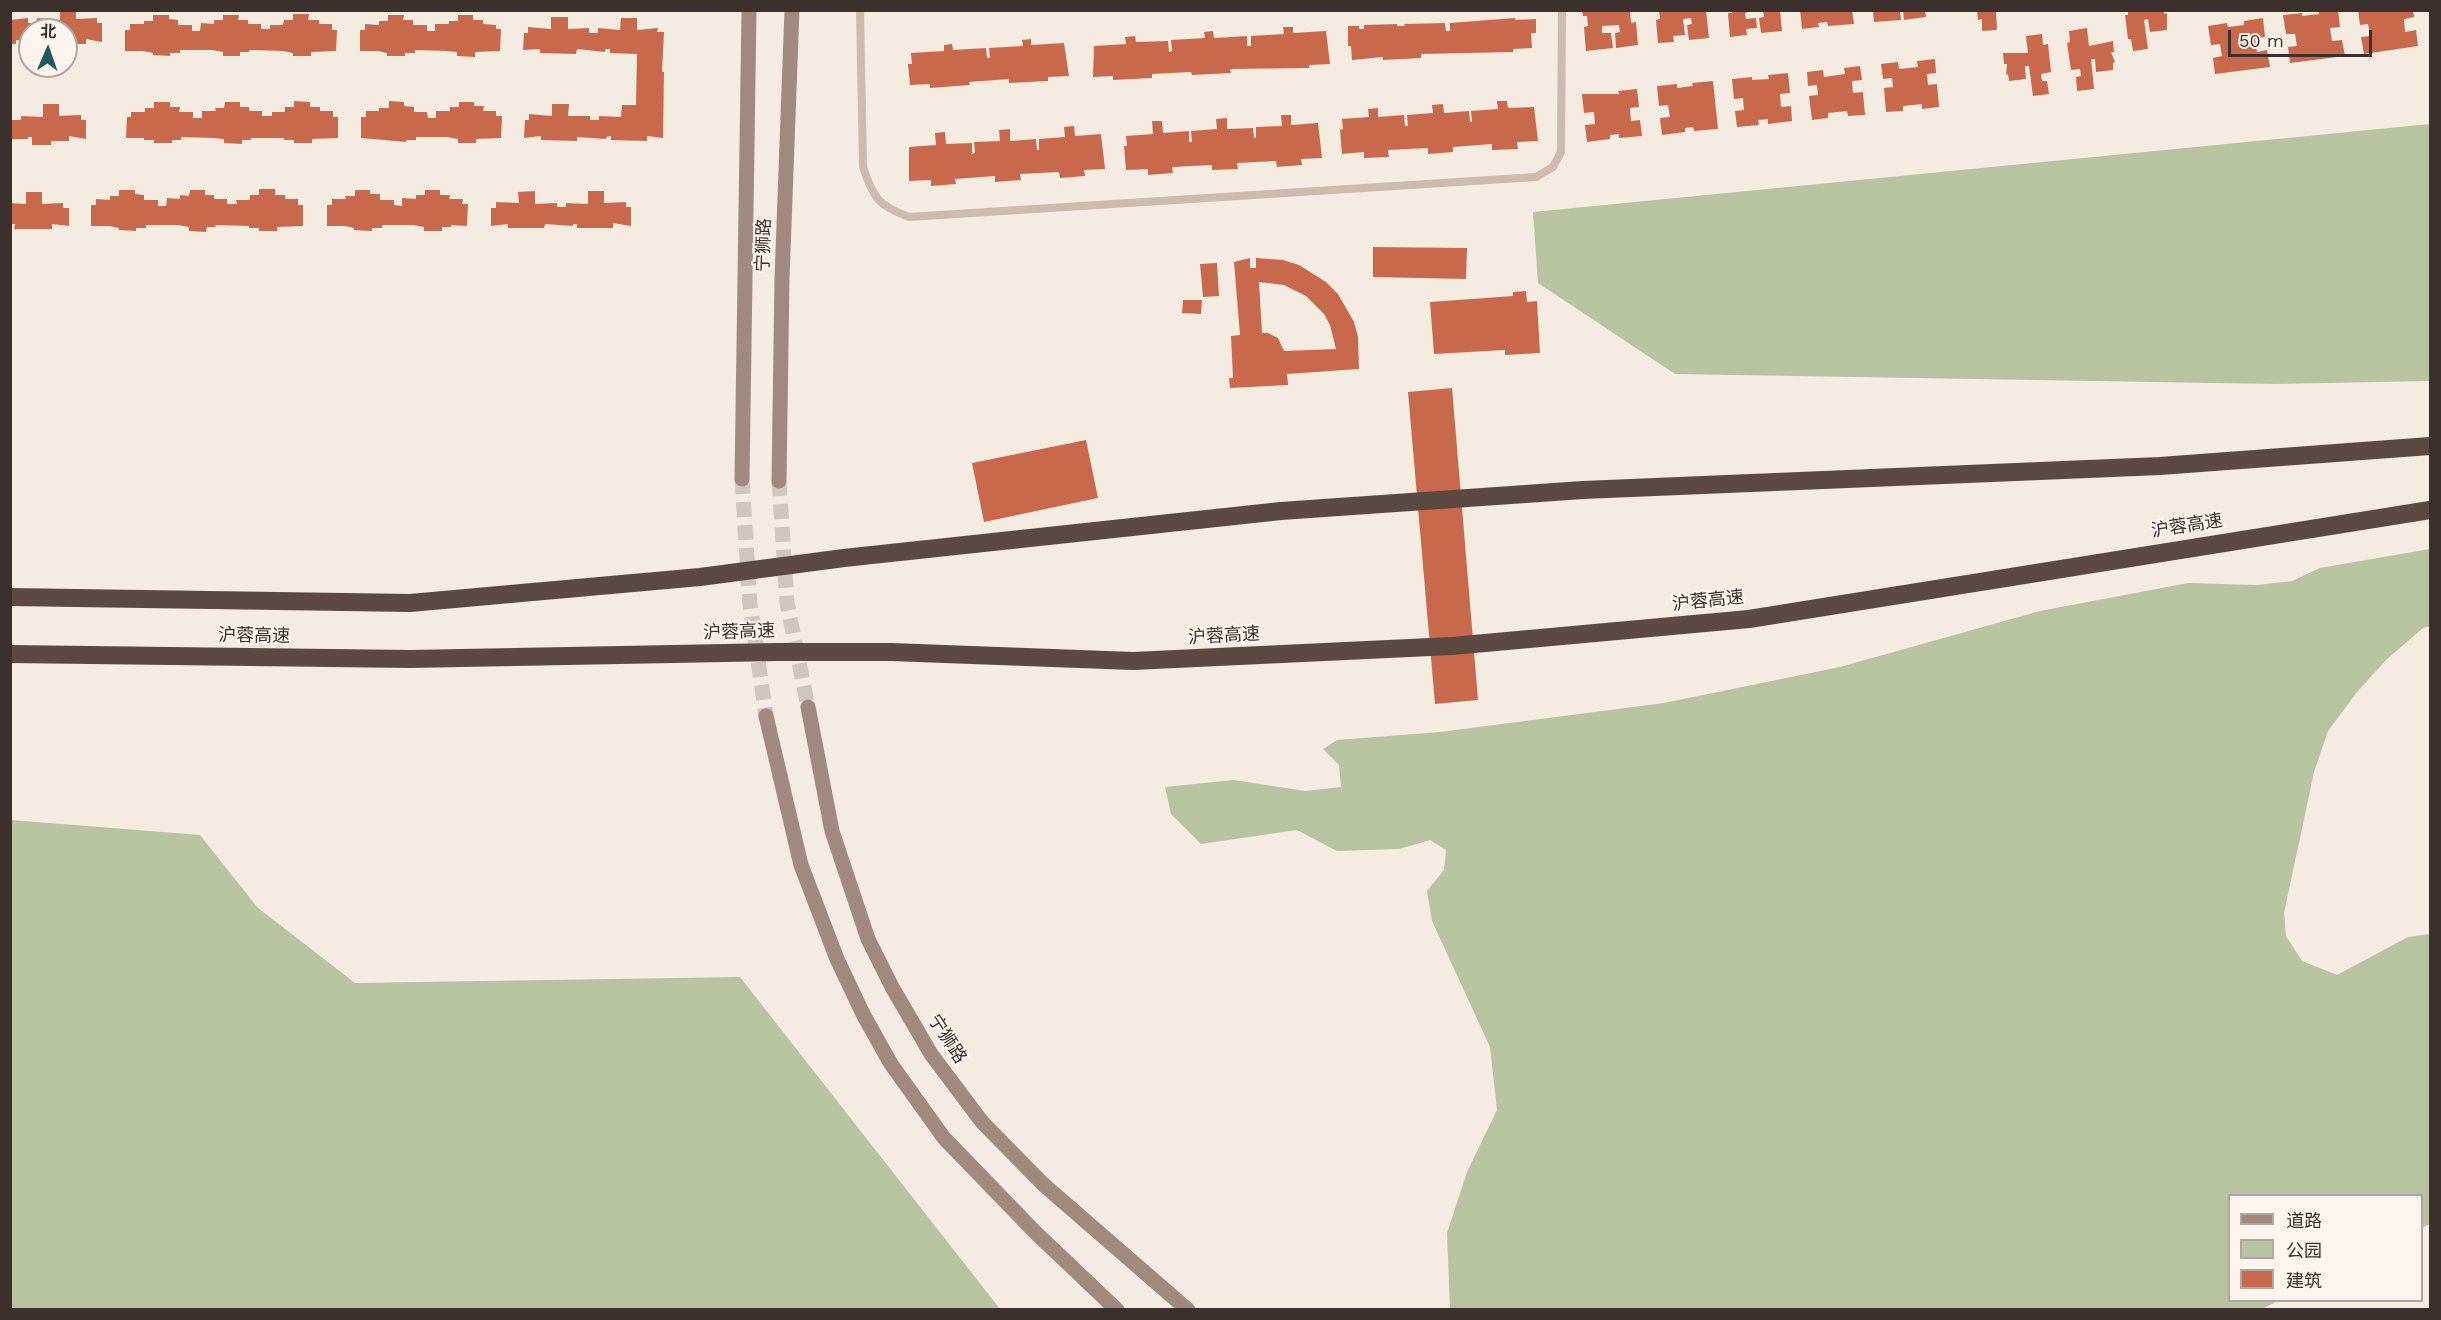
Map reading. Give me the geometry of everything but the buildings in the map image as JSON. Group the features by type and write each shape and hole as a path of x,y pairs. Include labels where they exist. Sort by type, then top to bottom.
{"highway":[{"name":"沪蓉高速","path":"10,597 410,603 700,577 844,558 1281,511 1583,490 2160,466 2430,446"},
{"name":"沪蓉高速","path":"10,654 410,659 891,652 1133,661 1452,646 1749,619 2430,510"}],"main road":[{"name":"宁狮路","path":"742,479 749,10"},
{"name":"宁狮路","path":"779,481 782,278 792,10"},
{"name":"宁狮路","path":"808,707 832,831 868,939 892,987 931,1054 982,1122 1044,1185 1188,1310"},
{"path":"766,716 801,865 837,959 863,1014 891,1064 944,1138 1035,1232 1117,1310"}],"lane":[{"path":"860,10 863,167 871,190 887,209 909,217 1536,177 1554,167 1561,152 1562,10"}],"green space":[{"path":"2430,124 2430,381 2274,384 1675,374 1538,283 1533,212"},
{"path":"2430,549 2430,626 2423,628 2387,659 2357,692 2328,731 2314,772 2284,913 2286,936 2302,961 2337,975 2408,937 2430,934 2430,1224 2423,1228 2423,1194 2228,1194 2228,1302 2276,1302 2262,1309 1450,1309 1447,1233 1467,1172 1497,1110 1490,1047 1432,921 1427,891 1444,870 1446,850 1430,840 1399,849 1337,851 1297,830 1201,844 1171,814 1165,787 1234,780 1305,791 1341,787 1339,765 1323,749 1337,740 1440,732 1664,703 1840,667 2040,611 2188,583 2257,585 2292,581 2320,568"},
{"path":"11,820 200,835 258,908 355,983 740,977 1000,1309 11,1309"}],"tunnel":[{"path":"742,479 750,605 766,716"},
{"path":"779,481 787,603 808,707"}]}
